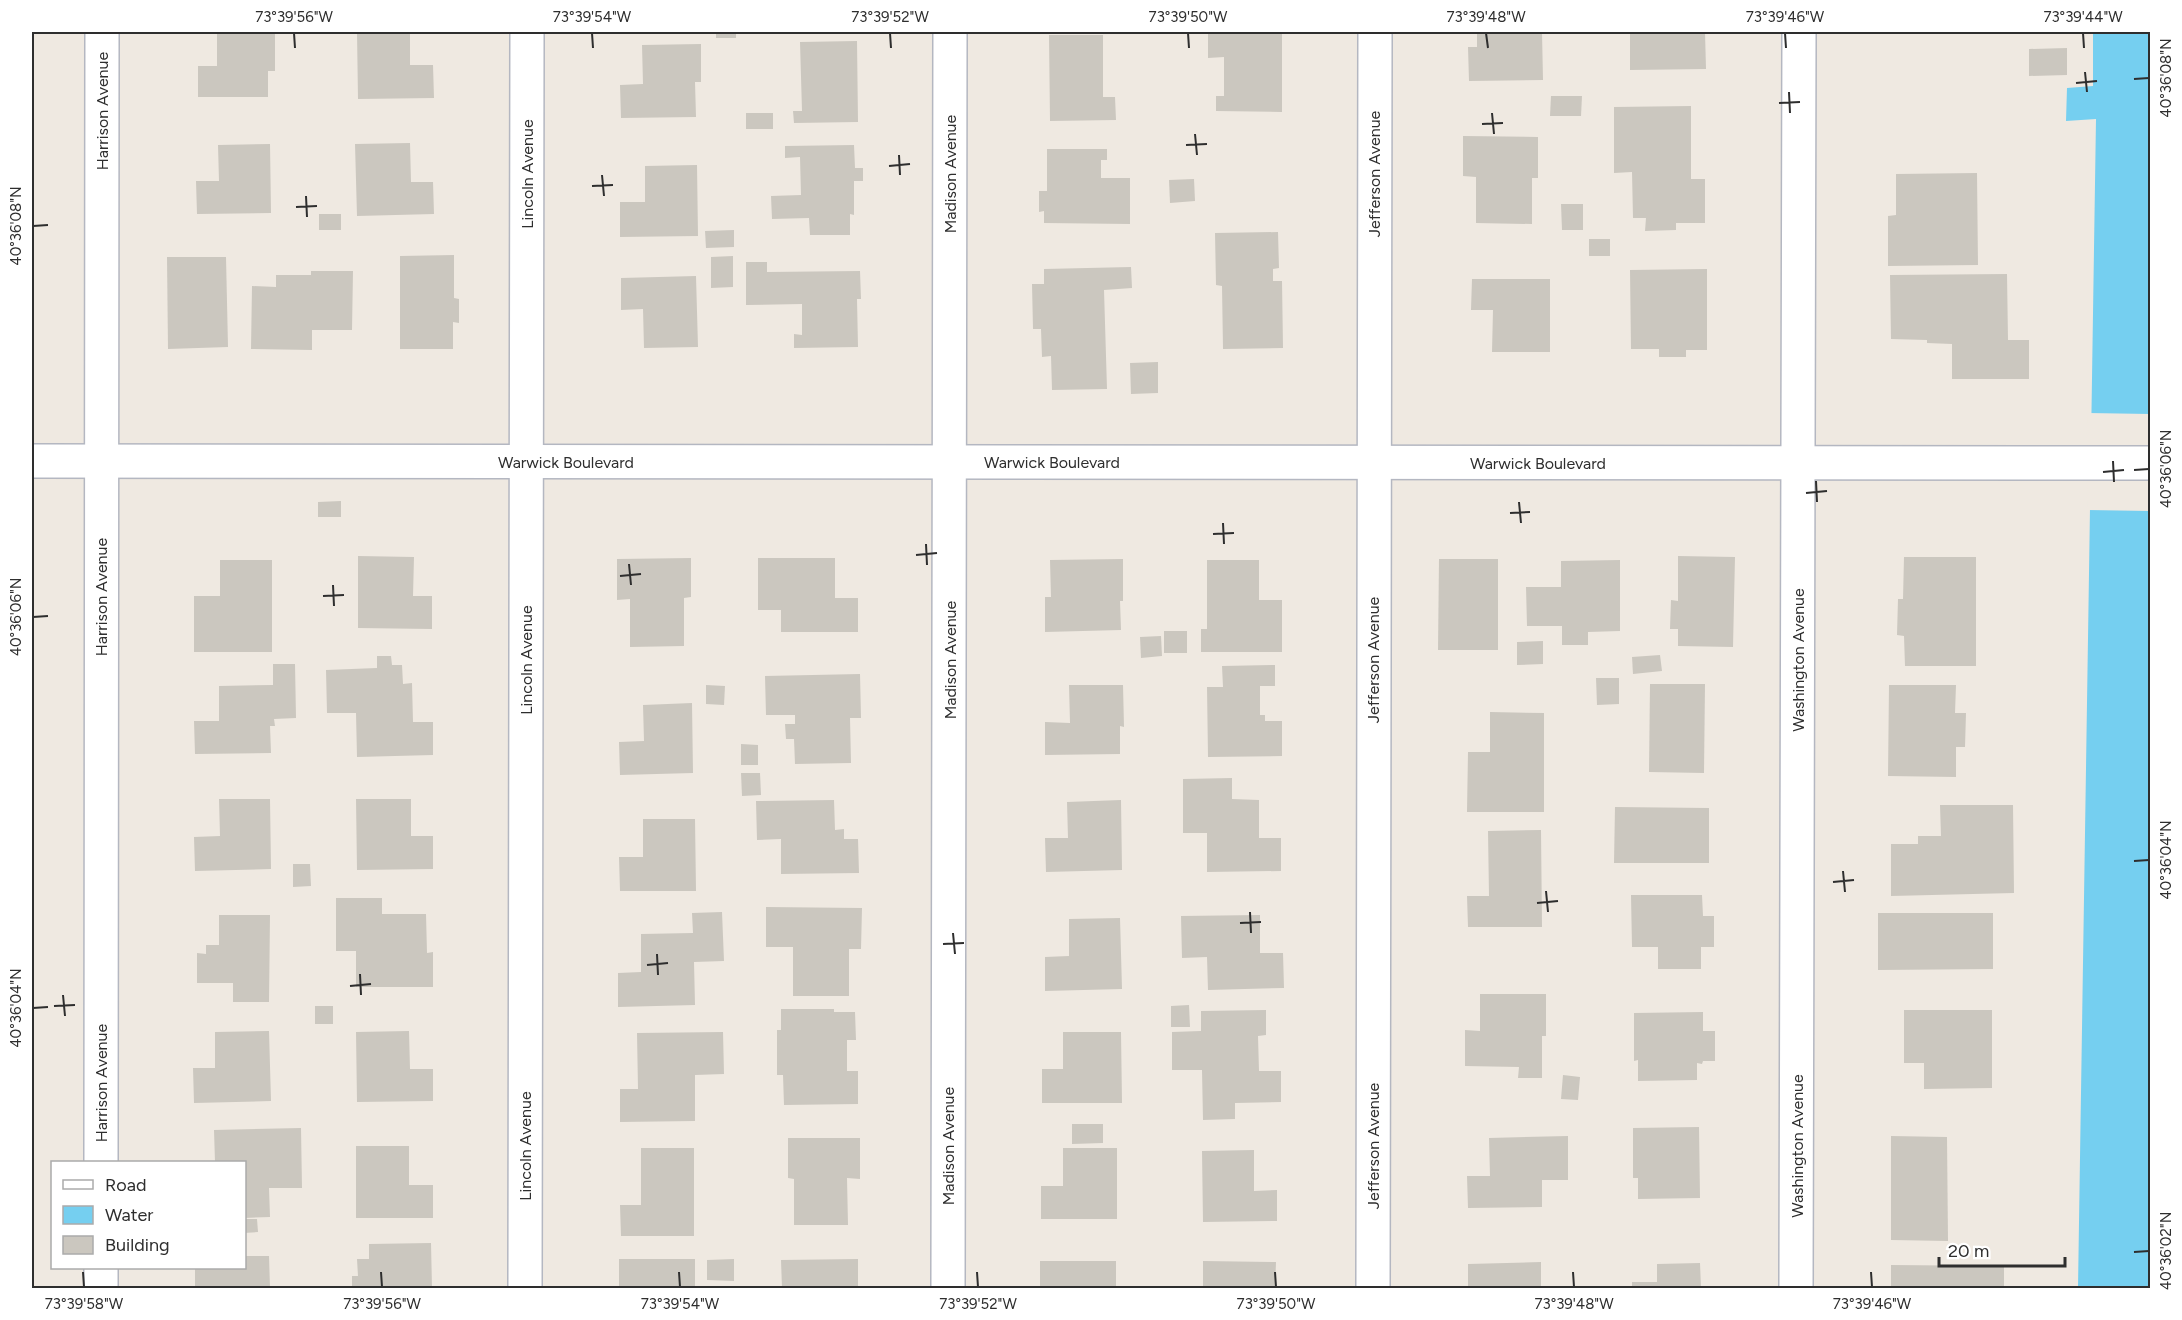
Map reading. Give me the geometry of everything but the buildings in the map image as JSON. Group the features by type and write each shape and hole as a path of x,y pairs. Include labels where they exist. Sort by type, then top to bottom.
{"street":[{"name":"Harrison Avenue","path":"101,1161 102,32"},
{"name":"Lincoln Avenue","path":"525,1288 527,32"},
{"name":"Madison Avenue","path":"948,1288 950,32"},
{"name":"Jefferson Avenue","path":"1373,1288 1374,32"},
{"name":"Washington Avenue","path":"1796,1288 1799,32"},
{"name":"Warwick Boulevard","path":"32,461 2151,463"},
{"path":"101,1269 101,1288"}],"water":[{"path":"2093,32 2150,32 2150,1288 2078,1288 2096,119 2066,121 2067,88 2093,86"}],"pier":[{"path":"2088,413 2150,414 2150,511 2087,510"}]}
